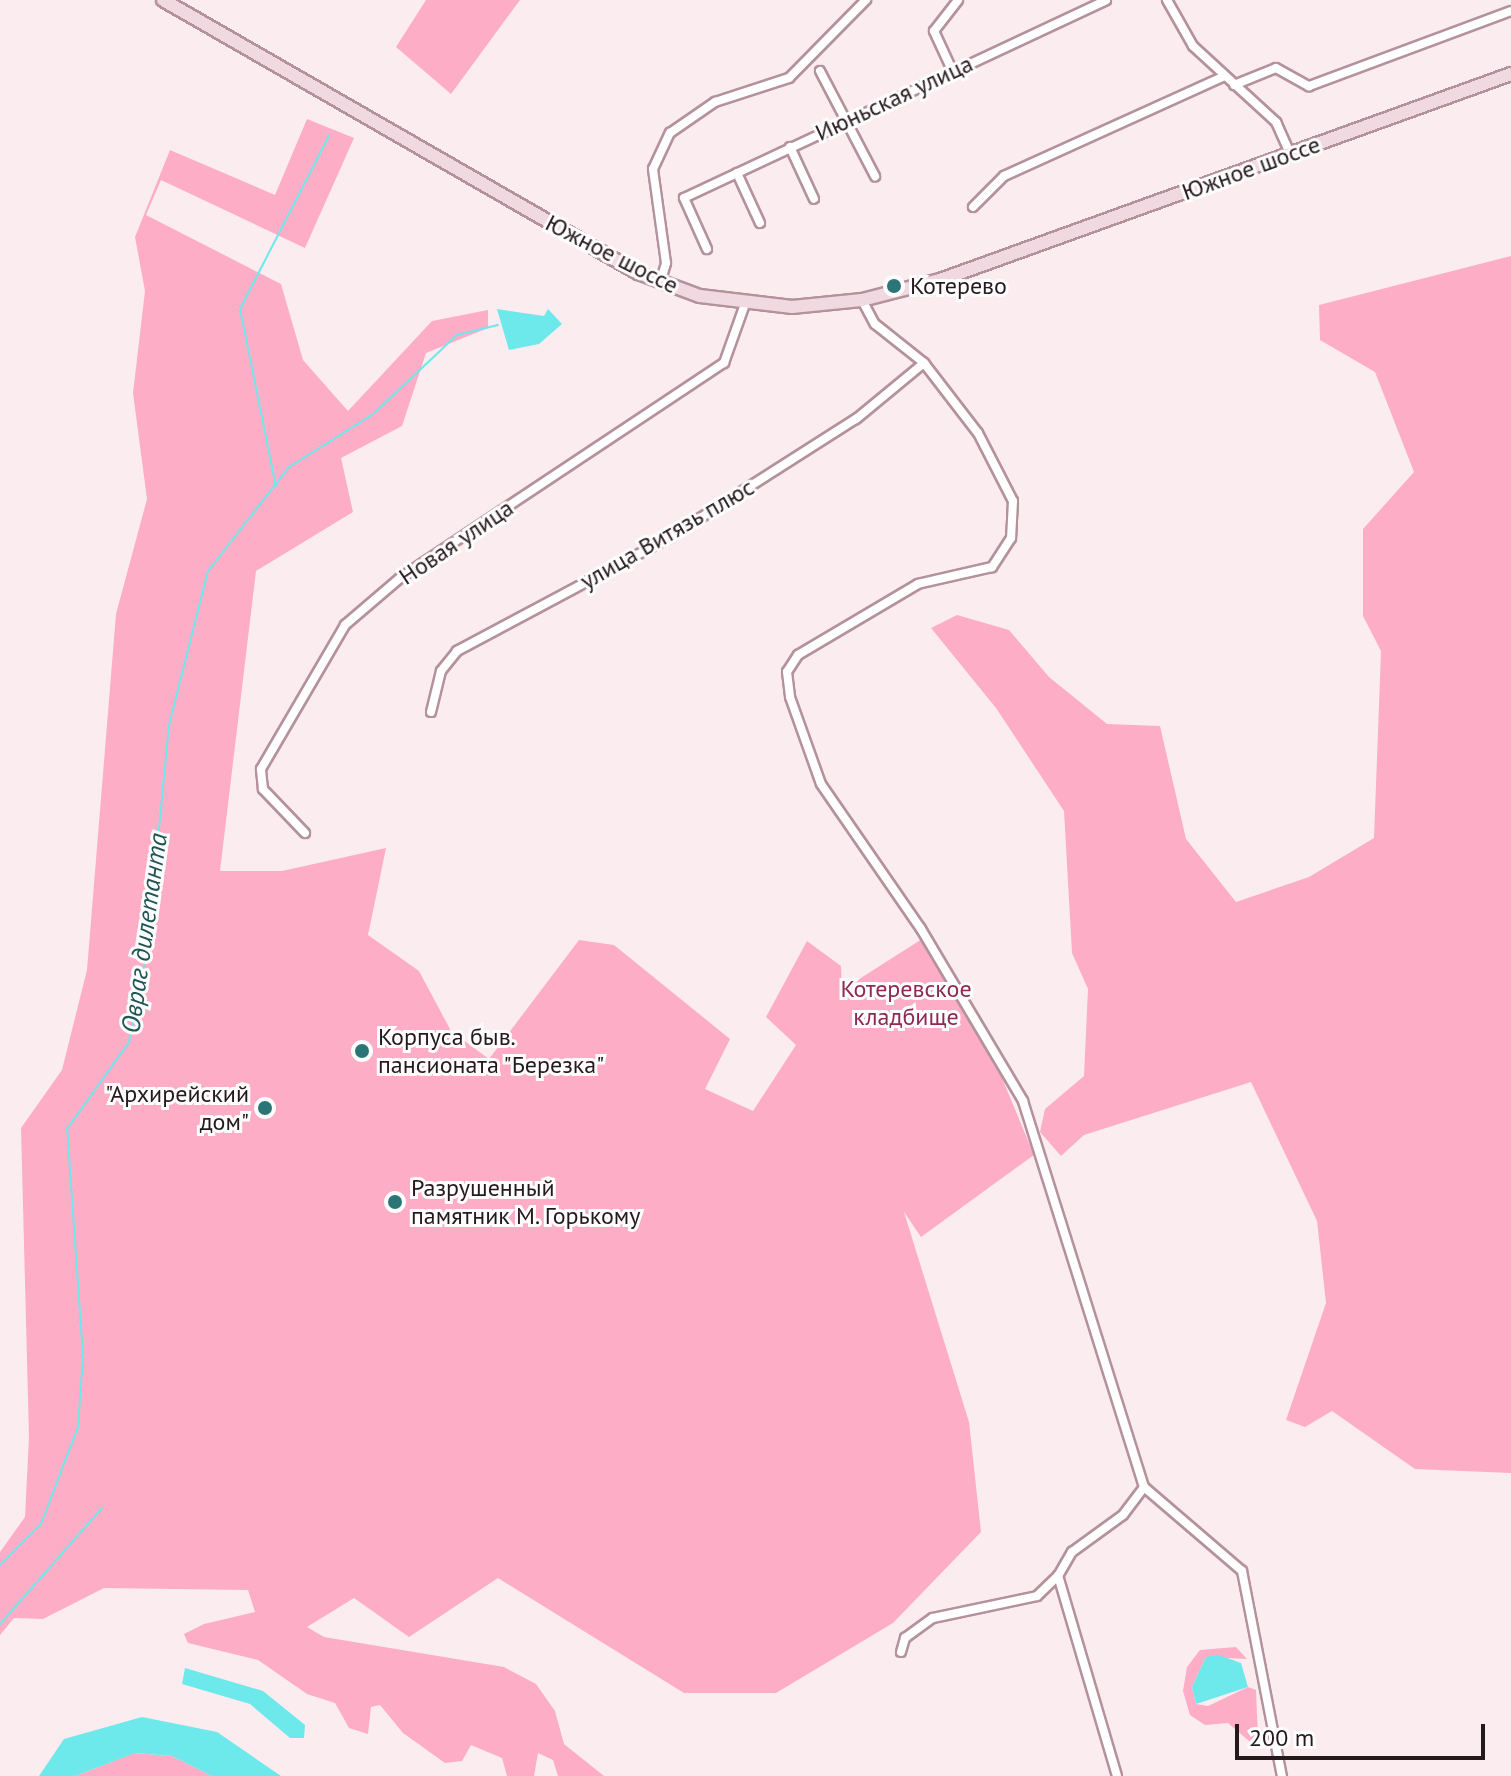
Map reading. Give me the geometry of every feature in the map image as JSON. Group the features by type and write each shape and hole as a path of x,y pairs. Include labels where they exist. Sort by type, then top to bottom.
{"main road":[{"name":"Южное шоссе","path":"163,0 660,283 745,304 862,300 949,277 1511,74"}],"street":[{"path":"660,283 666,263 653,169 670,133 715,102 789,78 866,0"},
{"path":"952,70 934,31 958,0"},
{"name":"Июньская улица","path":"707,249 684,198 1106,0"},
{"path":"1167,0 1183,34 1276,122 1290,154"},
{"path":"1234,85 1276,68 1309,86 1511,11"},
{"path":"820,71 875,176"},
{"path":"973,207 1004,176 1224,76"},
{"path":"790,147 814,199"},
{"path":"737,173 760,223"},
{"path":"862,300 875,324 924,363 978,433 1013,501 1004,556 979,573 918,584 798,655 786,682 821,784 921,929 1023,1101 1144,1487 1242,1571 1282,1776"},
{"name":"Новая улица","path":"305,833 263,789 261,769 345,625 400,578 724,363 745,304"},
{"name":"улица Витязь плюс","path":"431,712 441,671 457,651 706,514 856,419 924,363"},
{"path":"901,1652 905,1638 933,1618 1037,1596 1058,1576 1072,1552 1123,1515 1144,1487"},
{"path":"1058,1576 1117,1776"}],"green space":[{"path":"426,0 520,0 451,94 396,47"},
{"name":"Котеревское кладбище","path":"307,119 354,138 305,248 161,180 146,215 281,284 303,360 348,411 432,321 488,310 488,328 426,353 402,426 341,458 353,512 256,571 220,871 282,871 386,848 368,935 419,971 451,1031 489,1059 579,940 614,945 730,1039 705,1089 753,1111 796,1045 766,1017 807,941 841,966 842,990 922,939 992,1054 1034,1155 921,1237 904,1212 969,1422 981,1532 893,1623 776,1693 684,1693 498,1578 409,1637 354,1598 307,1627 324,1637 504,1667 536,1684 555,1711 564,1744 604,1776 558,1776 553,1760 538,1753 534,1776 507,1776 502,1758 471,1745 462,1761 445,1763 403,1733 380,1705 371,1707 368,1734 349,1728 335,1703 307,1694 258,1660 188,1643 184,1634 204,1624 255,1612 248,1590 104,1588 43,1619 14,1618 0,1635 0,1552 25,1517 29,1437 21,1128 62,1070 87,970 116,614 147,499 133,393 145,291 135,237 170,150 275,195"},
{"path":"1511,256 1511,1473 1415,1469 1332,1411 1305,1427 1286,1420 1326,1303 1317,1221 1251,1082 1084,1135 1061,1156 1040,1132 1045,1109 1084,1076 1088,989 1072,953 1064,811 996,708 931,628 957,615 1009,630 1049,677 1107,724 1160,726 1186,839 1236,902 1309,877 1374,838 1381,651 1363,616 1363,529 1414,472 1375,372 1320,340 1319,305"},
{"path":"1236,1647 1247,1659 1206,1657 1192,1687 1196,1704 1208,1706 1248,1687 1256,1690 1258,1737 1249,1741 1228,1723 1205,1725 1190,1715 1183,1691 1187,1667 1200,1650"},
{"path":"134,1753 172,1756 212,1776 75,1776"}],"water":[{"path":"497,309 544,316 548,309 562,324 539,344 509,350"},
{"path":"1219,1655 1241,1663 1248,1687 1196,1704 1192,1687 1206,1657"},
{"path":"185,1668 263,1691 305,1725 304,1738 290,1738 250,1704 182,1684"},
{"path":"142,1717 217,1732 281,1776 212,1776 172,1756 135,1753 75,1776 39,1776 64,1739"}],"waterway":[{"path":"276,487 240,309 329,136"},
{"name":"Овраг дилетанта","path":"0,1565 41,1524 78,1427 83,1356 67,1129 129,1042 148,943 169,725 208,571 289,467 372,415 457,335 498,325"},
{"path":"0,1624 102,1508"}],"place":[{"name":"Котерево","path":"894,286"},
{"name":"Корпуса быв. пансионата \"Березка\"","path":"362,1051"},
{"name":"\"Архирейский дом\"","path":"265,1108"},
{"name":"Разрушенный памятник М. Горькому","path":"395,1202"}]}
